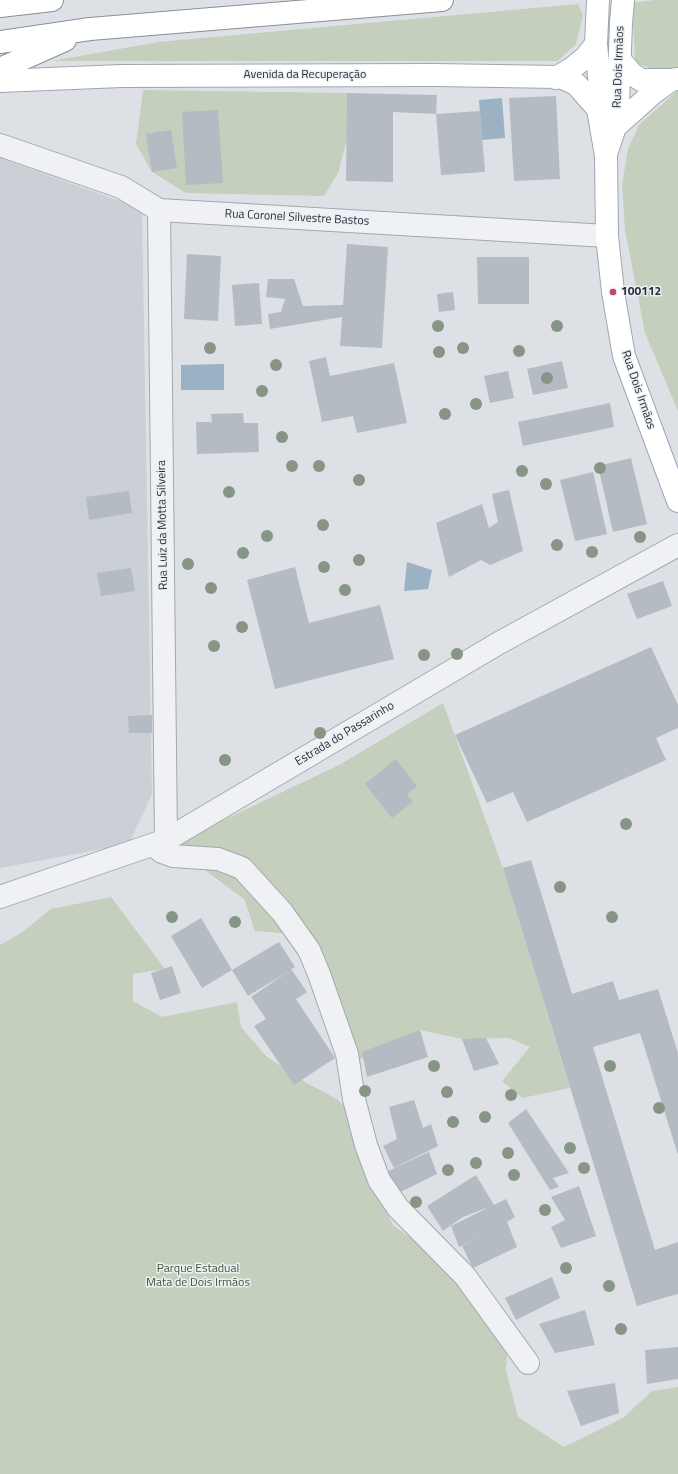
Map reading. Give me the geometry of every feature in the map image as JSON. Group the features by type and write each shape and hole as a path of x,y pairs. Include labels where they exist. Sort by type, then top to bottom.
{"main road":[{"path":"0,6 52,0"},
{"path":"0,42 90,29 442,0"},
{"name":"Rua Dois Irmãos","path":"598,0 596,44 600,88 598,109 606,156 607,236 613,292 624,356 678,501"},
{"name":"Rua Dois Irmãos","path":"606,156 615,127 618,104 624,0"},
{"path":"0,69 90,29"},
{"name":"Rua Dois Irmãos","path":"556,78 571,70 586,57 596,44"},
{"path":"620,60 632,74 642,80 651,82 674,80"},
{"name":"Avenida da Recuperação","path":"0,81 137,76 434,75 560,78 576,84 598,109"},
{"path":"615,127 643,101 674,80"}],"street":[{"name":"Rua Coronel Silvestre Bastos","path":"0,145 121,187 159,210 607,236"},
{"name":"Rua Luiz da Motta Silveira","path":"159,210 160,842"},
{"name":"Estrada do Passarinho","path":"0,897 160,842 499,643 678,545"},
{"path":"160,842 162,852 173,856 218,859 242,868 282,912 309,950 347,1054 354,1099 366,1145 379,1180 398,1208 465,1276 528,1363"}],"shaded area":[{"path":"0,158 142,209 152,794 129,844 0,868"}],"green space":[{"path":"655,0 678,0 678,71 666,73 635,63 632,3"},
{"path":"578,4 583,15 576,44 558,61 52,61 158,42"},
{"path":"143,90 347,93 347,140 338,173 324,196 186,193 152,172 136,144"},
{"path":"678,90 678,411 645,333 625,230 622,185 628,149 639,125"},
{"path":"443,703 503,868 570,1088 522,1098 502,1081 530,1047 509,1038 462,1039 420,1030 344,1066 326,1011 290,934 255,931 244,899 171,845 341,764"},
{"name":"Parque Estadual Mata de Dois Irmãos","path":"111,897 165,969 133,974 133,1001 162,1017 237,1002 241,1027 266,1056 305,1082 337,1099 358,1120 362,1163 393,1225 448,1266 508,1340 506,1370 518,1417 564,1447 623,1418 652,1391 678,1387 678,1474 0,1474 0,945 21,933 51,909"}],"water":[{"path":"502,98 505,138 482,140 479,100"},
{"path":"224,364 224,390 181,390 181,365"},
{"path":"407,562 432,570 428,589 404,591"}],"building":[{"path":"347,93 437,95 436,114 393,112 393,182 346,181"},
{"path":"556,96 560,179 514,181 509,98"},
{"path":"218,110 223,183 186,185 182,112"},
{"path":"480,111 485,172 441,175 436,114"},
{"path":"171,130 177,168 152,172 146,134"},
{"path":"347,244 388,247 382,348 340,346 342,317 270,329 268,314 281,312 285,299 266,297 268,279 294,279 303,306 343,305"},
{"path":"187,254 221,256 218,321 184,319"},
{"path":"477,257 529,257 529,304 478,304"},
{"path":"259,283 262,324 235,326 232,285"},
{"path":"453,292 455,310 439,312 437,294"},
{"path":"326,357 330,376 394,363 407,423 357,433 353,416 322,422 309,361"},
{"path":"562,361 568,388 533,395 527,369"},
{"path":"508,371 514,398 490,403 484,376"},
{"path":"610,403 614,427 523,446 518,422"},
{"path":"243,413 244,423 258,423 259,452 197,454 196,422 212,422 211,414"},
{"path":"631,458 647,524 613,532 598,466"},
{"path":"593,472 607,534 575,541 560,480"},
{"path":"509,490 523,551 490,565 481,560 449,577 436,523 482,504 489,528 498,522 492,494"},
{"path":"129,491 132,513 89,520 86,497"},
{"path":"295,567 309,623 380,605 394,659 275,689 247,580"},
{"path":"131,568 135,591 101,596 97,573"},
{"path":"663,581 672,606 637,619 627,594"},
{"path":"651,647 678,705 678,728 656,738 666,760 527,822 513,792 487,803 455,735"},
{"path":"152,715 152,733 129,733 128,716"},
{"path":"396,759 417,786 407,794 413,802 392,818 365,784"},
{"path":"531,860 572,994 613,981 619,1000 658,989 678,1053 678,1155 640,1033 593,1047 655,1250 678,1242 678,1294 637,1306 503,868"},
{"path":"201,918 232,970 202,988 171,936"},
{"path":"279,942 295,967 291,969 307,992 296,999 335,1058 294,1085 254,1026 266,1019 251,997 289,971 248,996 232,970"},
{"path":"172,966 181,993 160,1000 151,973"},
{"path":"420,1030 428,1057 367,1077 362,1052"},
{"path":"486,1038 499,1064 474,1071 462,1039"},
{"path":"414,1100 423,1128 431,1124 438,1146 394,1168 383,1146 397,1139 389,1107"},
{"path":"526,1109 569,1173 553,1178 559,1187 550,1190 508,1123"},
{"path":"429,1152 437,1174 392,1196 382,1174"},
{"path":"476,1175 494,1205 506,1199 515,1217 507,1222 517,1247 473,1268 462,1246 483,1235 459,1247 451,1226 491,1206 463,1217 443,1231 427,1206"},
{"path":"579,1186 596,1236 561,1248 551,1227 565,1220 551,1197"},
{"path":"552,1277 560,1298 516,1320 505,1298"},
{"path":"585,1310 595,1345 555,1353 539,1324"},
{"path":"678,1347 678,1379 647,1384 645,1350"},
{"path":"615,1383 619,1413 581,1426 567,1391"}],"place":[{"name":"100112","path":"613,292"}]}
